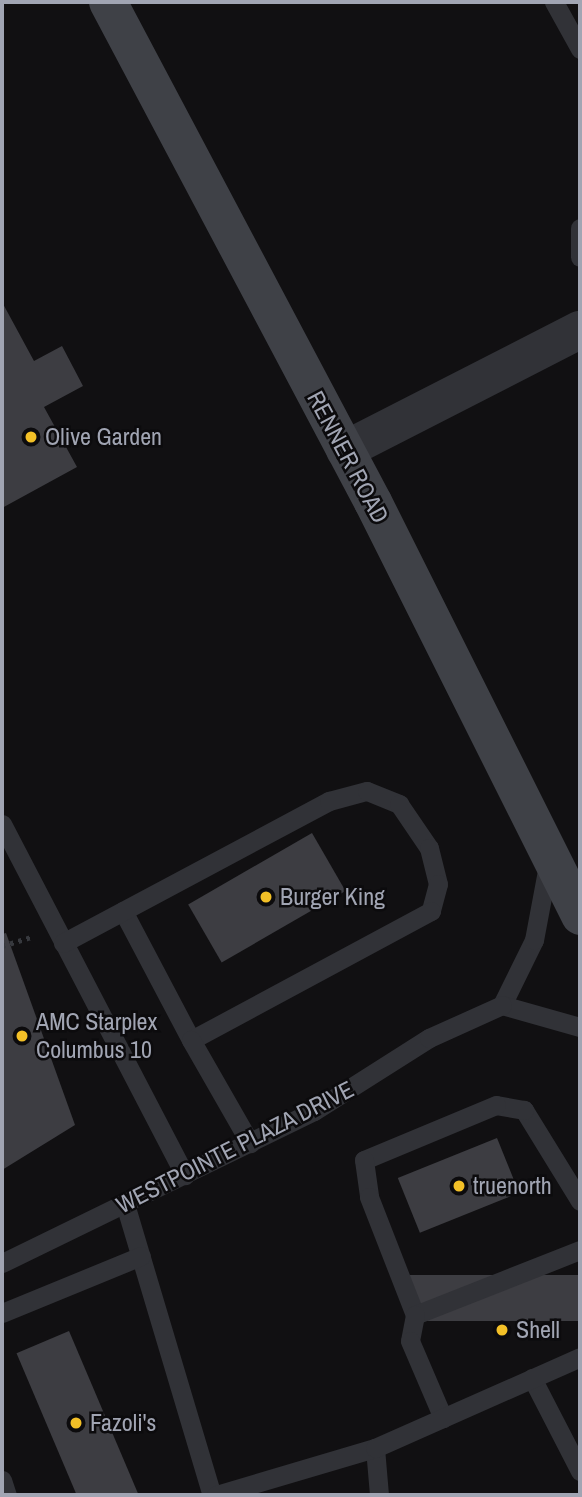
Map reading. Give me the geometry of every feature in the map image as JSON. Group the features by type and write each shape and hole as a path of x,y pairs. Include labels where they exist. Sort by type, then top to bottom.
{"main road":[{"name":"RENNER ROAD","path":"108,2 345,450 580,916"}],"street":[{"path":"345,450 580,330"}],"lane":[{"path":"554,2 580,49"},
{"path":"580,228 580,257"},
{"path":"64,943 329,801 367,791 399,804 429,848 438,884 431,911 191,1040"},
{"path":"2,824 185,1175"},
{"path":"550,854 534,940 502,1004 580,1027"},
{"path":"122,911 250,1143"},
{"name":"WESTPOINTE PLAZA DRIVE","path":"2,1263 314,1111 429,1038 502,1004"},
{"path":"443,1418 410,1341 415,1315 369,1196 364,1160 496,1105 524,1110 580,1201"},
{"path":"125,1204 214,1495 375,1448 580,1357"},
{"path":"415,1315 580,1250"},
{"path":"2,1313 141,1256"},
{"path":"532,1378 580,1471"},
{"path":"375,1448 379,1495"},
{"path":"2,1480 7,1495"}],"building":[{"name":"Olive Garden","path":"2,302 34,361 62,346 83,386 44,407 77,467 2,508"},
{"name":"Burger King","path":"312,833 346,891 222,963 188,904"},
{"name":"AMC Starplex Columbus 10","path":"6,933 75,1125 2,1170 2,934"},
{"name":"truenorth","path":"497,1138 519,1193 420,1233 398,1178"},
{"path":"410,1275 580,1275 580,1321 410,1321"},
{"name":"Fazoli's","path":"69,1331 139,1495 77,1495 17,1353"}],"place":[{"name":"Olive Garden","path":"31,437"},
{"name":"Burger King","path":"266,897"},
{"name":"AMC Starplex Columbus 10","path":"22,1036"},
{"name":"truenorth","path":"459,1186"},
{"name":"Shell","path":"502,1330"},
{"name":"Fazoli's","path":"76,1423"}]}
